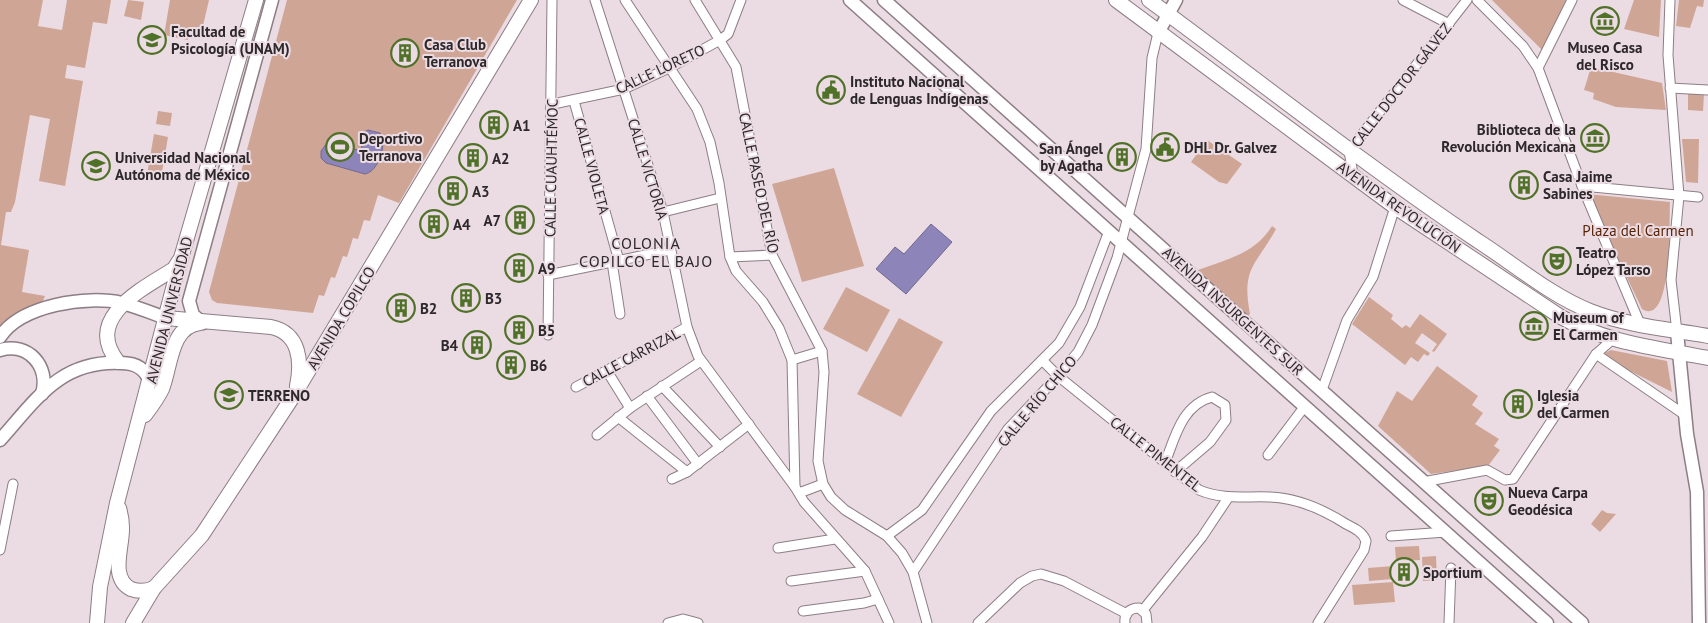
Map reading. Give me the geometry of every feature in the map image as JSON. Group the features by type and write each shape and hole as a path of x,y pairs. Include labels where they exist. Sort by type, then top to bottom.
{"main road":[{"name":"AVENIDA UNIVERSIDAD","path":"97,623 100,587 117,503 150,383 181,258 256,0"},
{"path":"203,323 193,315 189,301 272,0"},
{"name":"AVENIDA COPILCO","path":"133,623 154,588 202,535 294,395 531,0"},
{"name":"AVENIDA INSURGENTES SUR","path":"850,0 1547,623"},
{"name":"AVENIDA INSURGENTES SUR","path":"884,0 1582,623"},
{"name":"AVENIDA REVOLUCIÓN","path":"1116,0 1395,207 1561,317 1584,329 1613,339 1708,358"},
{"name":"AVENIDA REVOLUCIÓN","path":"1149,0 1271,90 1349,151 1432,210 1570,302 1591,311 1640,324 1708,336"},
{"path":"1158,33 1176,0"},
{"path":"118,362 108,347 107,332 112,317 123,304 174,269 181,258"},
{"path":"0,336 17,320 44,308 80,302 123,304 166,318 203,323 271,327 285,333 293,341 299,358 294,395"},
{"path":"139,423 155,402 162,388 180,333 190,325 203,323"},
{"path":"1677,332 1685,415 1697,492 1699,623"},
{"path":"0,350 19,349 34,357 44,373 42,394"},
{"path":"0,440 42,394 72,370 93,364 130,363 140,368 146,374 150,383"},
{"path":"117,503 122,519 118,561 121,577 132,589 143,591 154,588"}],"street":[{"name":"CALLE CUAUHTÉMOC","path":"548,336 553,104 552,0"},
{"name":"CALLE VICTORIA","path":"595,0 663,212 687,327 701,361 797,490"},
{"path":"625,0 697,109 710,142 730,256 736,271 763,302 775,321 792,360 797,490 835,539 865,570 889,623"},
{"name":"CALLE PASEO DEL RÍO","path":"695,0 736,67 772,255 822,351 824,372 818,461 823,484 831,497 845,510 887,536 902,553 913,572 926,623"},
{"name":"CALLE LORETO","path":"553,104 624,89 671,67 720,40 732,26 741,0"},
{"path":"1403,0 1448,24"},
{"name":"CALLE DOCTOR GÁLVEZ","path":"1353,174 1349,151 1467,0"},
{"path":"1477,0 1523,46 1538,68 1582,186 1640,324"},
{"path":"1538,68 1572,0"},
{"path":"1670,0 1668,55 1679,196 1672,280 1677,332"},
{"name":"CALLE RÍO CHICO","path":"913,572 1008,429 1078,352 1092,325 1121,242 1146,149 1152,58 1158,33"},
{"path":"1670,88 1708,90"},
{"name":"CALLE VIOLETA","path":"574,101 615,261 620,314"},
{"path":"1582,186 1698,197"},
{"path":"663,212 720,198"},
{"path":"1322,390 1347,320 1371,282 1395,207"},
{"name":"CALLE RÍO CHICO","path":"887,536 922,510 991,411 1044,362 1069,329 1080,307 1109,232"},
{"path":"548,274 670,250"},
{"path":"730,256 772,255"},
{"name":"CALLE CARRIZAL","path":"576,387 687,327"},
{"path":"1423,482 1487,470 1505,480 1513,479 1596,354 1613,339"},
{"path":"792,360 822,351"},
{"path":"1596,354 1685,415"},
{"path":"597,435 630,408 701,361"},
{"name":"CALLE PIMENTEL","path":"1044,362 1057,375 1198,490 1214,496 1228,498 1272,497 1298,502 1332,515 1362,534 1366,541 1364,550 1318,623"},
{"path":"607,371 630,408"},
{"path":"662,386 720,447"},
{"path":"647,396 698,464"},
{"path":"1165,463 1180,421 1202,400 1212,397 1226,405 1226,420 1210,442 1175,472"},
{"path":"1268,455 1305,406"},
{"path":"618,417 687,472"},
{"path":"672,478 687,472 749,424"},
{"path":"0,550 13,484"},
{"path":"797,490 823,484"},
{"path":"1143,610 1202,537 1228,498"},
{"path":"1391,536 1446,532"},
{"path":"778,548 835,539"},
{"path":"1449,623 1451,568"},
{"path":"791,581 865,570"},
{"path":"978,623 1020,583 1032,576 1041,574 1064,581 1126,618 1134,608 1143,610 1148,618 1147,623"},
{"path":"802,611 864,603 878,599"},
{"path":"668,623 683,619 698,623"}],"green space":[{"path":"0,0 43,0 38,26 62,30 67,0 111,0 107,24 93,22 85,68 67,65 65,78 83,81 65,186 39,181 50,119 30,115 15,202 11,212 6,212 1,245 29,250 22,292 45,296 39,310 0,338"},
{"path":"128,0 144,2 141,20 124,16"},
{"path":"170,0 209,0 202,30 190,27 188,40 164,35"},
{"name":"Deportivo Terranova","path":"287,0 517,0 399,203 378,195 370,221 364,220 358,239 353,238 347,257 343,256 335,278 331,277 324,296 319,295 313,313 217,303 212,300 209,292"},
{"path":"1492,0 1568,0 1543,51"},
{"path":"1634,0 1661,0 1659,37 1624,29"},
{"path":"1679,0 1704,0 1703,7 1697,6 1690,28 1676,26"},
{"path":"1591,67 1662,83 1666,110 1616,107 1593,99 1594,93 1584,90"},
{"path":"1688,93 1704,94 1703,111 1688,110"},
{"path":"158,111 172,113 170,126 156,124"},
{"path":"154,134 168,137 161,178 147,175"},
{"path":"1682,139 1699,139 1698,183 1686,182"},
{"path":"1207,140 1242,164 1227,184 1219,182 1191,162"},
{"path":"834,168 864,266 802,282 772,184"},
{"name":"Plaza del Carmen","path":"1587,194 1670,202 1669,248 1664,288 1659,303 1652,311 1642,309"},
{"path":"1272,226 1276,229 1249,276 1247,286 1250,314 1247,317 1198,270 1248,250 1265,236"},
{"path":"846,287 890,310 867,352 823,329"},
{"path":"1369,297 1393,315 1391,319 1402,328 1406,325 1410,328 1420,314 1447,334 1434,352 1432,351 1437,344 1422,333 1415,343 1430,353 1428,356 1424,354 1418,362 1411,357 1405,365 1352,324"},
{"path":"899,318 943,342 901,417 857,394"},
{"path":"1611,350 1667,361 1672,392 1608,360 1605,353"},
{"path":"1437,366 1478,396 1472,405 1483,413 1475,424 1499,439 1494,446 1500,450 1488,466 1431,474 1378,426 1397,391 1412,401"},
{"path":"1602,510 1607,513 1616,514 1600,532 1591,524"},
{"path":"1419,546 1420,560 1396,561 1395,547"},
{"path":"1436,556 1437,580 1423,581 1422,557"},
{"path":"1393,566 1393,579 1369,581 1368,568"},
{"path":"1393,582 1395,602 1354,605 1352,585"}],"shaded area":[{"path":"368,130 380,133 383,144 378,163 370,172 365,174 326,163 321,158 321,151 327,143 363,151 361,136"},
{"path":"931,224 952,242 906,294 876,269 895,247 904,254"}],"place":[{"name":"Museo Casa del Risco","path":"1605,21"},
{"name":"Facultad de Psicología (UNAM)","path":"152,40"},
{"name":"Casa Club Terranova","path":"405,53"},
{"name":"Instituto Nacional de Lenguas Indígenas","path":"831,90"},
{"name":"A1","path":"494,125"},
{"name":"Biblioteca de la Revolución Mexicana","path":"1595,138"},
{"name":"Deportivo Terranova","path":"340,147"},
{"name":"DHL Dr. Galvez","path":"1165,147"},
{"name":"San Ángel by Agatha","path":"1122,157"},
{"name":"A2","path":"473,158"},
{"name":"Universidad Nacional Autónoma de México","path":"96,166"},
{"name":"Casa Jaime Sabines","path":"1524,185"},
{"name":"A3","path":"453,191"},
{"name":"A7","path":"520,220"},
{"name":"A4","path":"434,224"},
{"name":"Teatro López Tarso","path":"1557,261"},
{"name":"A9","path":"519,268"},
{"name":"B3","path":"466,298"},
{"name":"B2","path":"401,308"},
{"name":"Museum of El Carmen","path":"1534,326"},
{"name":"B5","path":"519,330"},
{"name":"B4","path":"477,345"},
{"name":"B6","path":"511,365"},
{"name":"TERRENO","path":"229,395"},
{"name":"Iglesia del Carmen","path":"1518,404"},
{"name":"Nueva Carpa Geodésica","path":"1489,501"},
{"name":"Sportium","path":"1404,572"}],"district":[{"name":"COLONIA COPILCO EL BAJO","path":"646,252"}]}
